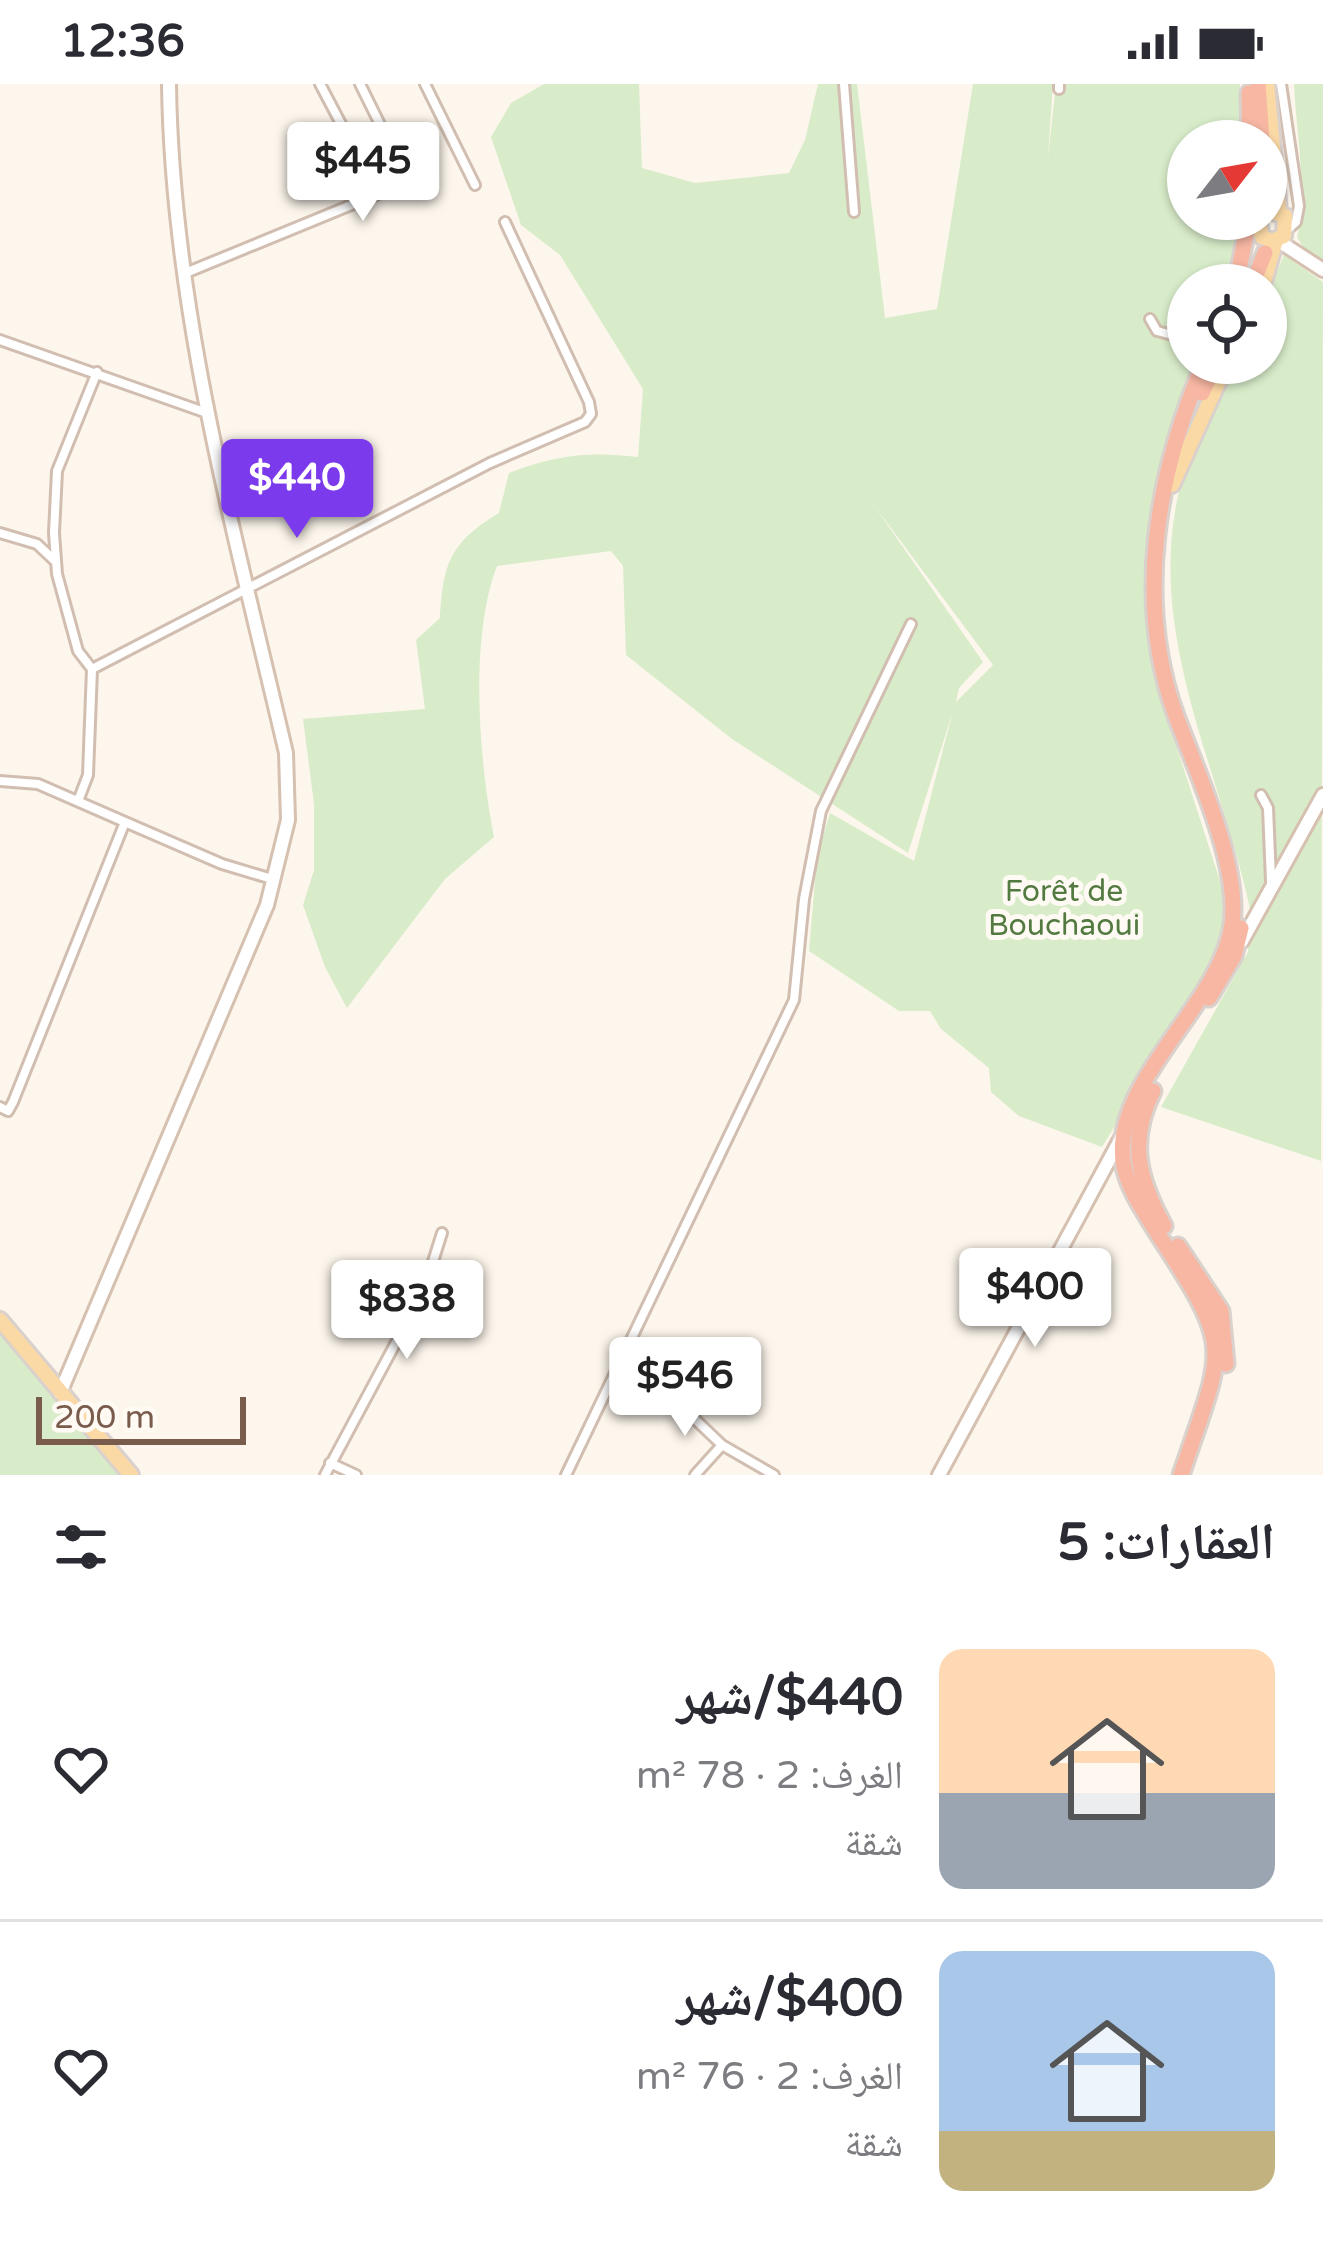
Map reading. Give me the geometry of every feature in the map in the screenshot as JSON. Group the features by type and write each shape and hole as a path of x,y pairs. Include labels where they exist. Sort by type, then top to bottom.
{"highway":[{"path":"1256,120 1257,84"},
{"path":"1186,1475 1213,1382 1216,1332 1205,1304 1130,1185 1124,1132 1142,1089 1218,962 1232,919 1215,825 1157,646 1161,492 1185,410 1199,384"},
{"path":"1186,1475 1226,1367 1227,1336 1215,1300 1148,1196 1136,1144 1157,1083 1234,956 1242,924 1240,892 1168,655 1165,570 1172,485 1203,384"}],"main road":[{"path":"60,1393 275,880 288,820 286,753 182,274 169,84"},
{"path":"1257,84 1260,120"},
{"path":"1286,240 1318,266"},
{"path":"1172,485 1218,384"},
{"path":"1234,956 1323,795"},
{"path":"939,1475 1124,1132"},
{"path":"1088,1202 1107,1183 1130,1185"},
{"path":"0,1320 131,1475"}],"street":[{"path":"182,274 378,194 320,84"},
{"path":"360,84 405,175"},
{"path":"425,84 475,184"},
{"path":"844,84 854,212"},
{"path":"1281,84 1295,206 1287,212"},
{"path":"1287,217 1300,210 1288,158"},
{"path":"92,670 490,463 585,422 591,414 553,318 505,222"},
{"path":"1150,319 1157,332 1167,334"},
{"path":"0,340 98,372 194,413 209,414"},
{"path":"78,801 88,776 92,670 78,651 56,562 57,471 98,372"},
{"path":"0,532 37,544 56,562"},
{"path":"566,1475 794,1000 804,899 821,811 911,624"},
{"path":"0,781 38,784 222,864 275,880"},
{"path":"1261,794 1268,808 1271,889"},
{"path":"0,1107 8,1111 13,1102 125,822"},
{"path":"325,1475 424,1290 442,1233"},
{"path":"622,1361 657,1383 722,1444 775,1475"},
{"path":"695,1475 722,1444"},
{"path":"330,1463 356,1475"}],"green space":[{"name":"Forêt de Bouchaoui","path":"544,84 639,84 642,168 695,183 789,173 805,140 818,84 857,84 885,318 937,309 973,84 1053,84 1048,158 1056,84 1240,84 1240,120 1167,120 1167,240 1239,240 1239,246 1233,264 1167,264 1167,384 1187,384 1168,432 1150,524 1150,626 1156,683 1231,915 1203,983 1102,1147 1019,1116 991,1092 989,1068 941,1029 930,1011 899,1011 809,951 817,857 830,813 914,861 953,711 908,853 732,739 626,655 623,566 611,551 497,566 483,628 479,700 494,837 445,879 347,1008 325,967 303,905 314,870 314,804 303,719 425,709 416,640 440,618 447,568 460,544 499,513 509,473 572,456 638,457 643,389 560,255 521,225 491,137 511,103","holes":["873,504 993,665 956,702 959,688 983,662"]},
{"path":"1294,84 1323,84 1323,265 1308,255 1297,237 1301,182"},
{"path":"1284,255 1323,282 1321,1161 1161,1107 1248,952 1250,909 1189,697 1171,589 1172,535 1187,465 1225,384 1287,384 1287,264 1280,264"},
{"path":"0,1332 120,1475 0,1475"}]}
